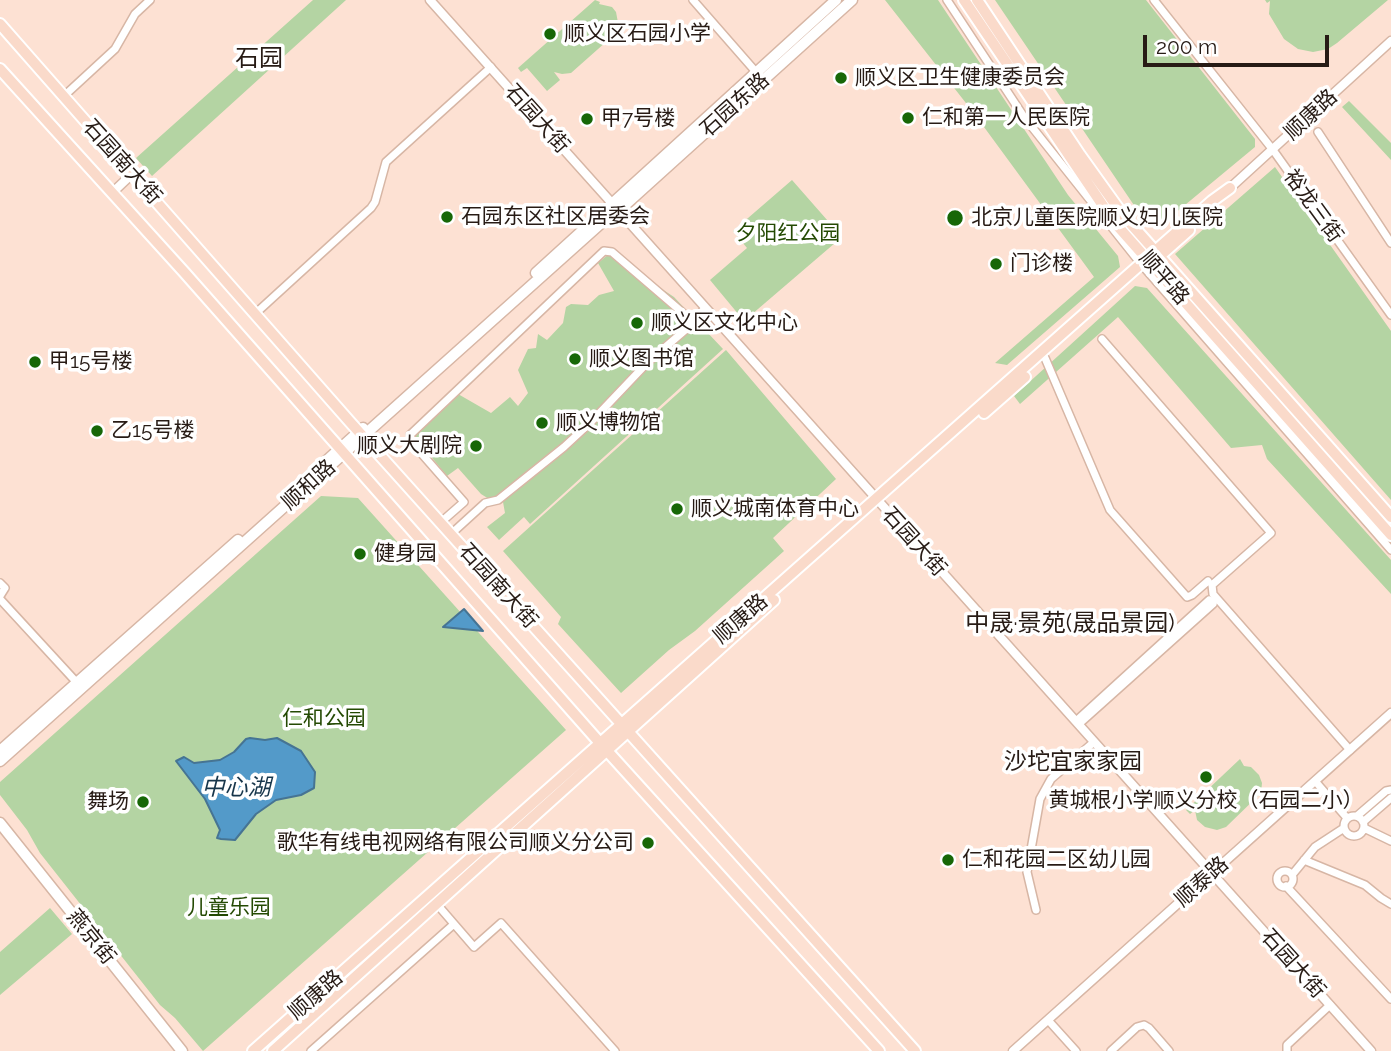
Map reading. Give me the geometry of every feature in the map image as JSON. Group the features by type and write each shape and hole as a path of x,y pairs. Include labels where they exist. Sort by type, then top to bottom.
{"main road":[{"name":"石园东路","path":"615,207 756,72 836,0"},
{"name":"石园东路","path":"615,207 852,0"},
{"name":"顺平路","path":"964,0 1114,222 1391,517"},
{"name":"顺平路","path":"977,0 1123,215 1150,261 1391,535"},
{"name":"石园南大街","path":"0,24 440,523 915,1051"},
{"name":"石园南大街","path":"0,69 603,747 879,1051"},
{"name":"顺康路","path":"879,502 1045,358 1212,201 1230,188"},
{"name":"顺和路","path":"0,751 79,685 615,207"},
{"name":"顺康路","path":"253,1051 433,899 1150,261"},
{"name":"顺和路","path":"0,761 79,685"},
{"name":"燕京街","path":"0,823 182,1051"},
{"name":"顺康路","path":"273,1051 433,899"}],"street":[{"path":"64,96 115,50 135,14 150,0"},
{"name":"石园大街","path":"430,0 1371,1051"},
{"path":"693,0 756,72"},
{"path":"947,0 1024,117 1150,261 1391,550"},
{"name":"裕龙三街","path":"1154,0 1273,150 1391,315"},
{"name":"顺康路","path":"1230,188 1391,41"},
{"path":"256,313 371,208 386,162 491,67"},
{"path":"1318,132 1391,243"},
{"path":"112,193 132,174"},
{"path":"474,513 414,445 410,435 604,251 612,252 683,313 692,325"},
{"path":"683,313 691,316 704,307"},
{"path":"451,534 485,503 498,500 564,447 648,362 692,325 704,307"},
{"path":"1102,339 1271,533 1212,585 1213,594 1350,750"},
{"path":"1045,358 1110,510 1186,597 1208,582"},
{"path":"440,523 464,502"},
{"path":"0,583 5,588 0,598 79,685"},
{"path":"1077,723 1211,602"},
{"name":"顺泰路","path":"1013,1051 1391,713"},
{"path":"1036,910 1027,872 1040,799 1051,779 1094,742"},
{"path":"1315,781 1347,818 1361,822 1391,841"},
{"path":"1344,828 1353,836 1360,834 1361,822 1386,791 1391,790"},
{"path":"1361,822 1391,798"},
{"path":"1292,875 1315,847 1344,828 1347,818"},
{"path":"1304,860 1366,885 1391,904"},
{"path":"1286,886 1293,881 1292,875 1286,871 1279,874 1280,884 1286,886 1391,999"},
{"path":"433,899 474,947 501,923 614,1051"},
{"path":"311,1051 454,924"},
{"path":"1287,1051 1287,1045 1330,1005"},
{"path":"1048,1020 1076,1051"},
{"path":"1111,1051 1137,1027 1144,1026 1149,1028 1169,1051"}],"green space":[{"path":"313,0 346,0 152,176 136,158"},
{"path":"595,0 600,2 599,4 612,7 616,12 619,28 615,34 571,73 554,72 560,80 547,91 527,68 521,72 518,68"},
{"path":"885,0 938,0 1068,195 1118,256 1120,267 1007,365 995,363 1094,277 973,112"},
{"path":"995,0 1146,0 1255,139 1255,147 1156,229 1144,220"},
{"path":"1265,0 1388,0 1337,43 1328,49 1313,52 1298,49 1284,39 1269,14 1270,1 1267,3"},
{"path":"1349,101 1391,143 1391,160 1342,107"},
{"path":"1275,167 1391,331 1391,500 1175,254"},
{"name":"夕阳红公园","path":"792,180 842,237 744,321 710,280 747,248 733,231"},
{"path":"609,254 674,297 723,349 530,524 524,517 499,540 487,527 505,513 503,502 481,494 458,468 447,476 415,437 416,433 458,394 491,413 510,397 518,406 528,393 518,370 528,349 536,348 538,334 547,340 563,323 566,307 571,304 588,305 599,295 614,291 598,263"},
{"path":"1135,286 1147,288 1391,560 1391,594 1267,459 1262,445 1231,448 1118,317 1020,404 1014,396"},
{"name":"顺义城南体育中心","path":"726,350 836,479 773,538 784,551 621,693 558,624 561,617 503,551"},
{"name":"仁和公园","path":"321,496 358,498 566,730 203,1051 160,1005 40,853 27,830 0,795 0,782"},
{"path":"1240,759 1244,766 1251,767 1259,775 1261,793 1226,827 1217,830 1205,827 1197,820 1195,810 1190,814 1186,810"},
{"path":"50,908 72,934 0,995 0,952"}],"water":[{"path":"464,609 483,631 443,627"},
{"name":"中心湖","path":"250,738 277,738 301,751 315,772 314,788 301,795 276,800 256,814 235,840 217,838 220,830 205,799 176,761 184,757 194,763 220,760"}],"place":[{"name":"顺义区石园小学","path":"550,34"},
{"name":"顺义区卫生健康委员会","path":"841,78"},
{"name":"仁和第一人民医院","path":"908,118"},
{"name":"甲7号楼","path":"587,119"},
{"name":"石园东区社区居委会","path":"447,217"},
{"name":"北京儿童医院顺义妇儿医院","path":"955,218"},
{"name":"门诊楼","path":"996,264"},
{"name":"顺义区文化中心","path":"637,323"},
{"name":"顺义图书馆","path":"575,359"},
{"name":"甲15号楼","path":"35,362"},
{"name":"顺义博物馆","path":"542,423"},
{"name":"乙15号楼","path":"97,431"},
{"name":"顺义大剧院","path":"476,446"},
{"name":"顺义城南体育中心","path":"677,509"},
{"name":"健身园","path":"360,554"},
{"name":"黄城根小学顺义分校（石园二小）","path":"1206,777"},
{"name":"舞场","path":"143,802"},
{"name":"歌华有线电视网络有限公司顺义分公司","path":"648,843"},
{"name":"仁和花园二区幼儿园","path":"948,860"}],"district":[{"name":"石园","path":"259,59"},
{"name":"中晟·景苑(晟品景园)","path":"1070,624"},
{"name":"沙坨宜家家园","path":"1073,762"}],"park label":[{"name":"儿童乐园","path":"229,908"}]}
